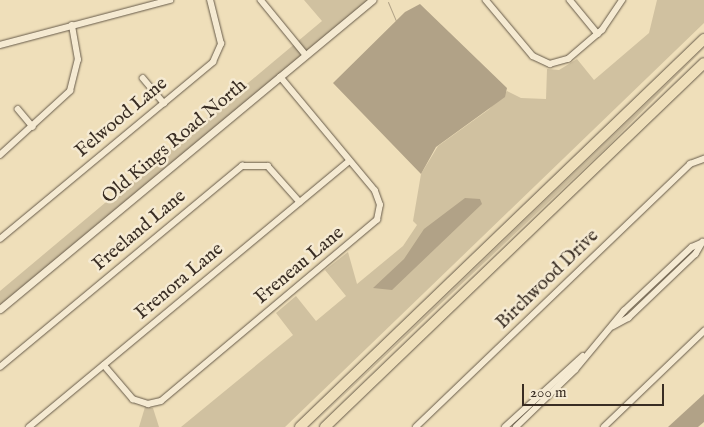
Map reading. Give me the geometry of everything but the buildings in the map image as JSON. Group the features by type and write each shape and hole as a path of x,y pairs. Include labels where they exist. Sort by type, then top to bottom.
{"highway":[{"path":"300,427 704,39"},
{"path":"324,427 704,63"}],"street":[{"path":"0,44 170,0"},
{"name":"Felwood Lane","path":"0,239 164,103 219,53 220,36 210,0"},
{"path":"261,0 306,55"},
{"name":"Old Kings Road North","path":"0,309 372,0"},
{"path":"486,0 533,56 545,64 566,60 598,34 612,20 622,0"},
{"path":"570,0 598,34"},
{"path":"0,155 61,104 74,82 78,60 72,26"},
{"name":"Freneau Lane","path":"104,365 137,401 154,403 168,396 375,223 378,196 280,77"},
{"path":"143,78 164,103"},
{"path":"18,109 33,127"},
{"name":"Birchwood Drive","path":"419,426 690,164 704,159"},
{"name":"Frenora Lane","path":"29,427 350,161"},
{"name":"Freeland Lane","path":"0,367 242,166 268,166 300,202"},
{"path":"516,427 613,327 656,292 696,254 704,241"},
{"path":"604,427 704,331"},
{"path":"505,427 585,355"}],"shaded area":[{"path":"304,0 368,0 0,305 0,291 322,21"},
{"path":"657,0 704,0 704,23 285,427 181,427 293,335 276,313 296,296 316,321 346,296 325,270 348,252 357,284 403,246 417,225 413,221 421,174 438,146 488,110 507,91 521,98 546,99 547,69 559,70 577,59 594,80 649,33"},
{"path":"420,4 507,88 505,97 436,147 421,174 333,83 405,12"},
{"path":"704,48 608,146 310,427 607,141"},
{"path":"465,198 480,199 482,204 392,290 373,288 404,259 424,229"},
{"path":"704,394 704,422 698,427 668,427"},
{"path":"145,407 153,408 159,427 139,427"}],"waterway":[{"path":"388,2 396,21"}]}
